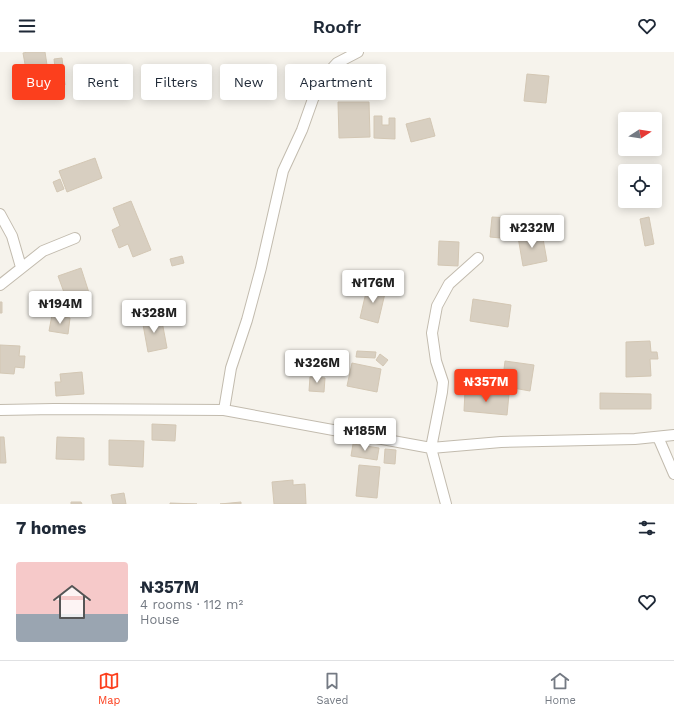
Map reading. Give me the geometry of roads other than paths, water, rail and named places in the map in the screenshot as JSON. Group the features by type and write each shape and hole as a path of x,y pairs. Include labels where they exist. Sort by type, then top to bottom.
{"street":[{"path":"224,410 231,368 247,320 259,276 283,171 324,77 337,63 343,52"},
{"path":"337,63 358,52"},
{"path":"0,214 12,236 21,267"},
{"path":"0,285 43,251 75,238"},
{"path":"446,504 431,448 436,416 442,392 442,382 436,361 432,333 437,306 449,284 478,258"},
{"path":"0,410 224,410 431,448 501,442 635,439 674,435"},
{"path":"658,437 674,474"}]}
